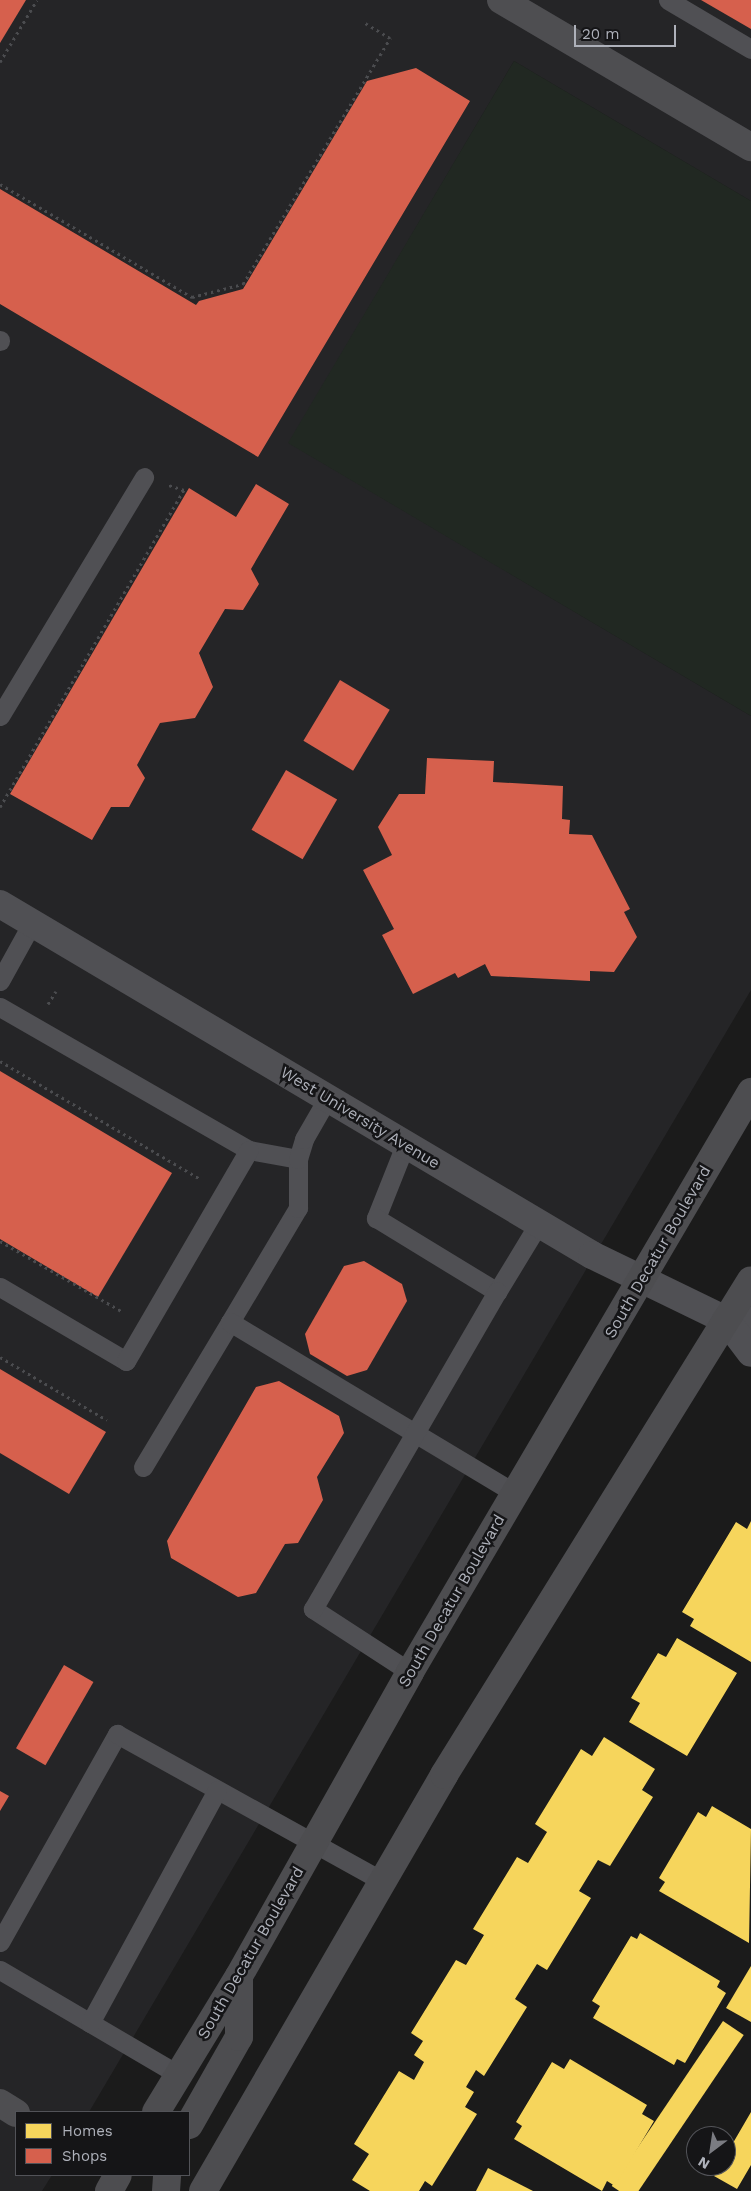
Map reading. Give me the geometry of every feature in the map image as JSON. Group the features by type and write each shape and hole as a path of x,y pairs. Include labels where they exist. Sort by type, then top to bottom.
{"main road":[{"path":"502,0 751,147"},
{"name":"South Decatur Boulevard","path":"157,2111 239,1976 410,1672 751,1092"},
{"path":"203,2191 382,1881 739,1320 751,1280"},
{"path":"190,2123 238,2037 239,1976"},
{"path":"0,2103 15,2111"},
{"path":"109,2191 118,2176"},
{"path":"119,2176 120,2191"},
{"path":"166,2191 167,2176"}],"street":[{"name":"West University Avenue","path":"0,904 592,1255 739,1320"},
{"path":"739,1320 751,1353"}],"lane":[{"path":"668,0 751,49"},
{"path":"0,716 144,476"},
{"path":"0,982 32,923"},
{"path":"0,1007 249,1150 298,1160"},
{"path":"143,1467 298,1208 298,1160 304,1139 327,1098"},
{"path":"405,1145 376,1218 497,1292"},
{"path":"0,1287 126,1360 249,1150"},
{"path":"410,1672 312,1610 538,1224"},
{"path":"230,1322 516,1493"},
{"path":"0,1942 117,1734 312,1845 382,1881"},
{"path":"90,2023 217,1790"},
{"path":"0,1970 179,2075"}],"path":[{"path":"0,62 38,0"},
{"path":"0,184 192,298 243,284 390,38 365,23"},
{"path":"0,807 184,490 144,476"},
{"path":"45,1009 56,991"},
{"path":"0,1061 224,1193"},
{"path":"0,1240 131,1317"},
{"path":"0,1357 107,1420"}],"shaded area":[{"path":"0,0 751,0 751,201 514,61 289,443 751,716 751,990 90,2111 15,2111 15,2176 51,2176 42,2191 0,2191"},
{"path":"514,61 751,201 751,716 288,443"}],"building: Homes":[{"path":"751,1521 751,1662 690,1626 694,1619 682,1612 736,1522 747,1529"},
{"path":"677,1638 737,1673 687,1756 629,1722 640,1703 631,1698 658,1653 666,1657"},
{"path":"604,1737 655,1769 642,1790 653,1797 610,1866 598,1860 579,1891 591,1898 547,1970 537,1964 515,1999 527,2007 484,2076 476,2070 466,2087 474,2092 465,2107 477,2114 432,2186 425,2181 419,2191 370,2191 352,2180 369,2154 354,2144 399,2071 414,2080 424,2062 414,2055 423,2041 411,2033 456,1960 466,1965 484,1935 473,1929 517,1857 528,1863 547,1832 535,1824 581,1749 592,1756"},
{"path":"712,1806 751,1829 749,1943 659,1891 665,1882 659,1878 698,1812 706,1817"},
{"path":"640,1933 720,1981 717,1987 726,1993 685,2063 677,2059 674,2065 593,2018 600,2006 592,2001 631,1936 637,1939"},
{"path":"751,1966 751,2022 726,2008"},
{"path":"723,2021 744,2035 638,2191 619,2191 612,2186"},
{"path":"570,2059 647,2105 642,2114 654,2121 615,2186 607,2181 602,2191 514,2139 522,2126 516,2122 552,2062 564,2069"},
{"path":"751,2112 751,2165 737,2189 714,2176 736,2176 736,2138"},
{"path":"488,2168 533,2191 476,2191"}],"building: Shops":[{"path":"0,0 26,0 0,43"},
{"path":"701,0 751,0 751,29"},
{"path":"416,68 470,101 258,457 0,304 0,189 196,305 199,301 243,289 367,81"},
{"path":"256,484 289,504 251,569 259,584 243,610 225,609 199,653 213,687 195,718 160,723 137,765 145,778 129,807 111,807 92,840 10,794 189,488 236,517"},
{"path":"340,680 390,710 353,771 303,741"},
{"path":"427,758 494,761 493,782 563,786 562,819 570,820 569,834 592,835 630,909 624,912 637,937 614,972 590,971 590,981 491,976 485,964 458,978 455,973 413,994 382,935 394,929 363,870 392,855 378,827 399,794 425,794"},
{"path":"286,770 337,800 303,859 252,830"},
{"path":"0,1071 172,1173 98,1297 0,1239"},
{"path":"364,1261 402,1284 407,1301 367,1370 347,1376 310,1354 305,1334 344,1266"},
{"path":"0,1369 106,1432 69,1494 0,1453"},
{"path":"279,1381 339,1416 344,1433 317,1477 323,1500 298,1543 285,1544 256,1593 238,1597 171,1558 167,1541 256,1387"},
{"path":"64,1665 93,1682 45,1765 16,1748"},
{"path":"0,1791 9,1796 0,1811"}]}
